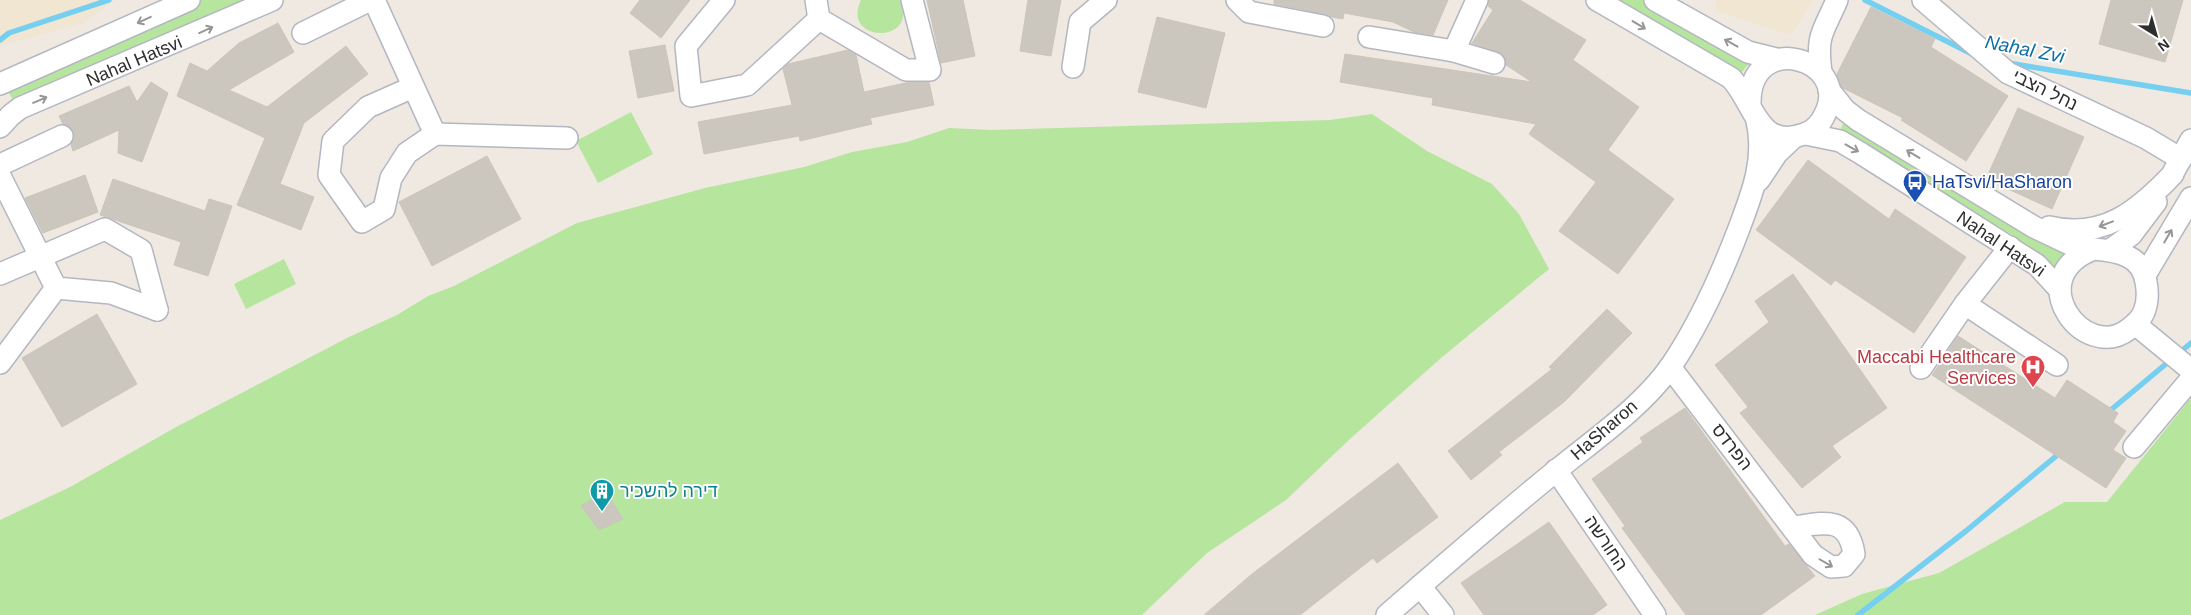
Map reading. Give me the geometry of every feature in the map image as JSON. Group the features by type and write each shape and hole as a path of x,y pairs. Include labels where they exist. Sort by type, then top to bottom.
{"street":[{"name":"Nahal Hatsvi","path":"0,84 189,0"},
{"name":"Nahal Hatsvi","path":"0,127 11,114 20,108 272,0"},
{"path":"303,33 372,0 435,134"},
{"path":"724,0 686,46 692,96 747,85 818,10 906,70 930,70 912,0"},
{"path":"1073,67 1080,22 1106,0"},
{"path":"1237,0 1249,12 1323,26"},
{"path":"1454,50 1477,0"},
{"path":"1597,0 1731,78 1740,87 1753,112 1770,133 1800,136 1823,120 1829,101 1818,53 1820,35 1835,5"},
{"path":"1655,0 1748,52 1802,59 1825,81"},
{"name":"נחל הצבי","path":"1923,0 2008,73 2146,138 2177,167"},
{"path":"1753,112 1750,91 1756,75 1765,66 1802,47 1835,5"},
{"path":"1369,37 1454,50 1494,63"},
{"name":"Nahal Hatsvi","path":"1825,81 1845,110 1858,120 2019,218 2060,240 2076,246 2102,249"},
{"path":"413,87 368,107 333,141 329,175 362,222 384,208 391,178 407,153 435,134 567,138"},
{"path":"0,109 0,127"},
{"name":"HaSharon","path":"1387,615 1556,470 1624,417 1670,367 1704,310 1724,270 1752,193 1762,149 1753,112"},
{"path":"0,164 62,136"},
{"name":"Nahal Hatsvi","path":"1800,136 1826,137 1847,145 2037,265 2060,290"},
{"name":"HaSharon","path":"1752,193 1777,153 1800,136"},
{"path":"2102,249 2126,255 2139,264 2145,275 2148,299 2141,318 2135,324 2125,332 2110,337 2097,336 2085,331 2072,321 2064,308 2060,290 2063,275 2073,259 2102,249 2130,235 2153,206 2191,140"},
{"path":"2019,218 2061,230 2093,229 2129,214 2155,193 2177,167"},
{"path":"0,176 56,288"},
{"path":"2145,275 2191,198"},
{"path":"0,274 105,229 141,250 157,310 111,293 56,288"},
{"path":"1921,368 1965,304 2010,247"},
{"path":"0,363 56,288"},
{"path":"1965,304 2057,365"},
{"path":"2135,324 2191,370"},
{"name":"הפרדס","path":"1670,367 1794,527"},
{"path":"2134,447 2191,378"},
{"name":"החורשה","path":"1556,470 1655,615"},
{"path":"1420,586 1443,615"}],"shaded area":[{"path":"0,0 115,0 83,23 0,46"},
{"path":"1716,0 1813,0 1791,35 1716,11"}],"green space":[{"path":"195,0 262,0 16,106 5,85"},
{"path":"861,0 900,0 903,15 899,25 891,31 880,33 869,31 861,24 857,14"},
{"path":"1602,0 1651,0 1751,61 1738,77"},
{"path":"631,112 653,154 598,183 576,141"},
{"path":"1372,114 1427,151 1492,184 1519,214 1549,269 1441,358 1351,438 1286,500 1207,553 1142,615 0,615 0,520 70,487 178,426 349,337 397,315 428,296 454,286 577,223 705,188 804,167 852,152 907,142 949,128 991,130 1330,120"},
{"path":"1844,121 2077,255 2063,277 2011,234 1839,133"},
{"path":"284,259 296,284 246,309 234,284"},
{"path":"2191,398 2191,615 1815,615 1862,594 1939,573 2065,502 2107,502"}],"building":[{"path":"640,0 690,0 661,38 630,13"},
{"path":"927,0 963,0 975,56 941,63"},
{"path":"1028,0 1061,0 1051,56 1020,51"},
{"path":"1274,0 1448,0 1433,35 1414,32 1393,22 1344,13 1343,19 1332,17 1274,4"},
{"path":"1489,0 1520,0 1586,40 1573,60 1639,107 1608,150 1674,199 1618,274 1559,231 1596,182 1529,134 1536,124 1432,105 1433,98 1340,82 1345,54 1532,82 1506,65 1503,54 1472,43 1493,10 1488,6"},
{"path":"2111,0 2183,0 2165,62 2099,44"},
{"path":"1871,7 1935,39 1931,47 2008,96 1966,161 1901,120 1903,118 1843,88 1839,83 1837,74"},
{"path":"1157,17 1225,33 1206,108 1138,92"},
{"path":"278,23 294,52 229,90 267,107 346,46 368,74 304,123 280,184 314,197 301,230 237,205 265,138 177,96 190,63 207,71 239,43"},
{"path":"665,45 674,91 638,98 629,51"},
{"path":"848,50 856,55 864,92 910,82 929,82 934,105 870,118 872,124 800,141 799,136 704,154 698,122 792,105 783,69 788,64"},
{"path":"151,82 168,93 142,162 118,153 119,130 73,151 71,144 74,138 73,131 69,126 63,124 59,116 129,86 137,102"},
{"path":"2018,108 2084,137 2052,209 1986,179"},
{"path":"487,156 521,219 432,266 399,202"},
{"path":"1808,160 1889,219 1895,209 1966,257 1914,333 1835,280 1831,285 1756,230"},
{"path":"85,175 98,212 43,233 25,198"},
{"path":"113,179 205,211 209,199 232,206 208,276 174,265 181,242 100,215"},
{"path":"1793,274 1887,408 1832,446 1841,457 1802,488 1740,413 1748,407 1715,365 1769,322 1755,301"},
{"path":"1607,309 1632,333 1564,402 1499,452 1502,455 1471,480 1448,451 1552,369 1549,367"},
{"path":"97,314 137,384 62,427 22,358"},
{"path":"1958,336 2055,398 2067,380 2118,413 2113,422 2126,431 2113,450 2126,458 2106,488 1932,375"},
{"path":"1685,408 1785,546 1789,544 1815,576 1761,615 1686,615 1622,528 1625,526 1592,479 1643,442 1640,438"},
{"path":"1398,463 1438,517 1377,563 1373,558 1300,615 1204,615 1252,574"},
{"name":"דירה להשכיר","path":"606,491 623,519 599,530 581,506"},
{"path":"1549,522 1607,605 1593,615 1484,615 1461,583"}],"waterway":[{"name":"Nahal Zvi","path":"0,40 9,33 109,0"},
{"name":"Nahal Zvi","path":"1865,0 1972,54"},
{"name":"Nahal Zvi","path":"2008,63 2191,93"},
{"path":"2106,414 2191,343"},
{"path":"1858,615 1966,531 2061,452"}],"place":[{"name":"HaTsvi/HaSharon","path":"1915,203"},
{"name":"Maccabi Healthcare Services","path":"2033,388"},
{"name":"דירה להשכיר","path":"602,512"}]}
